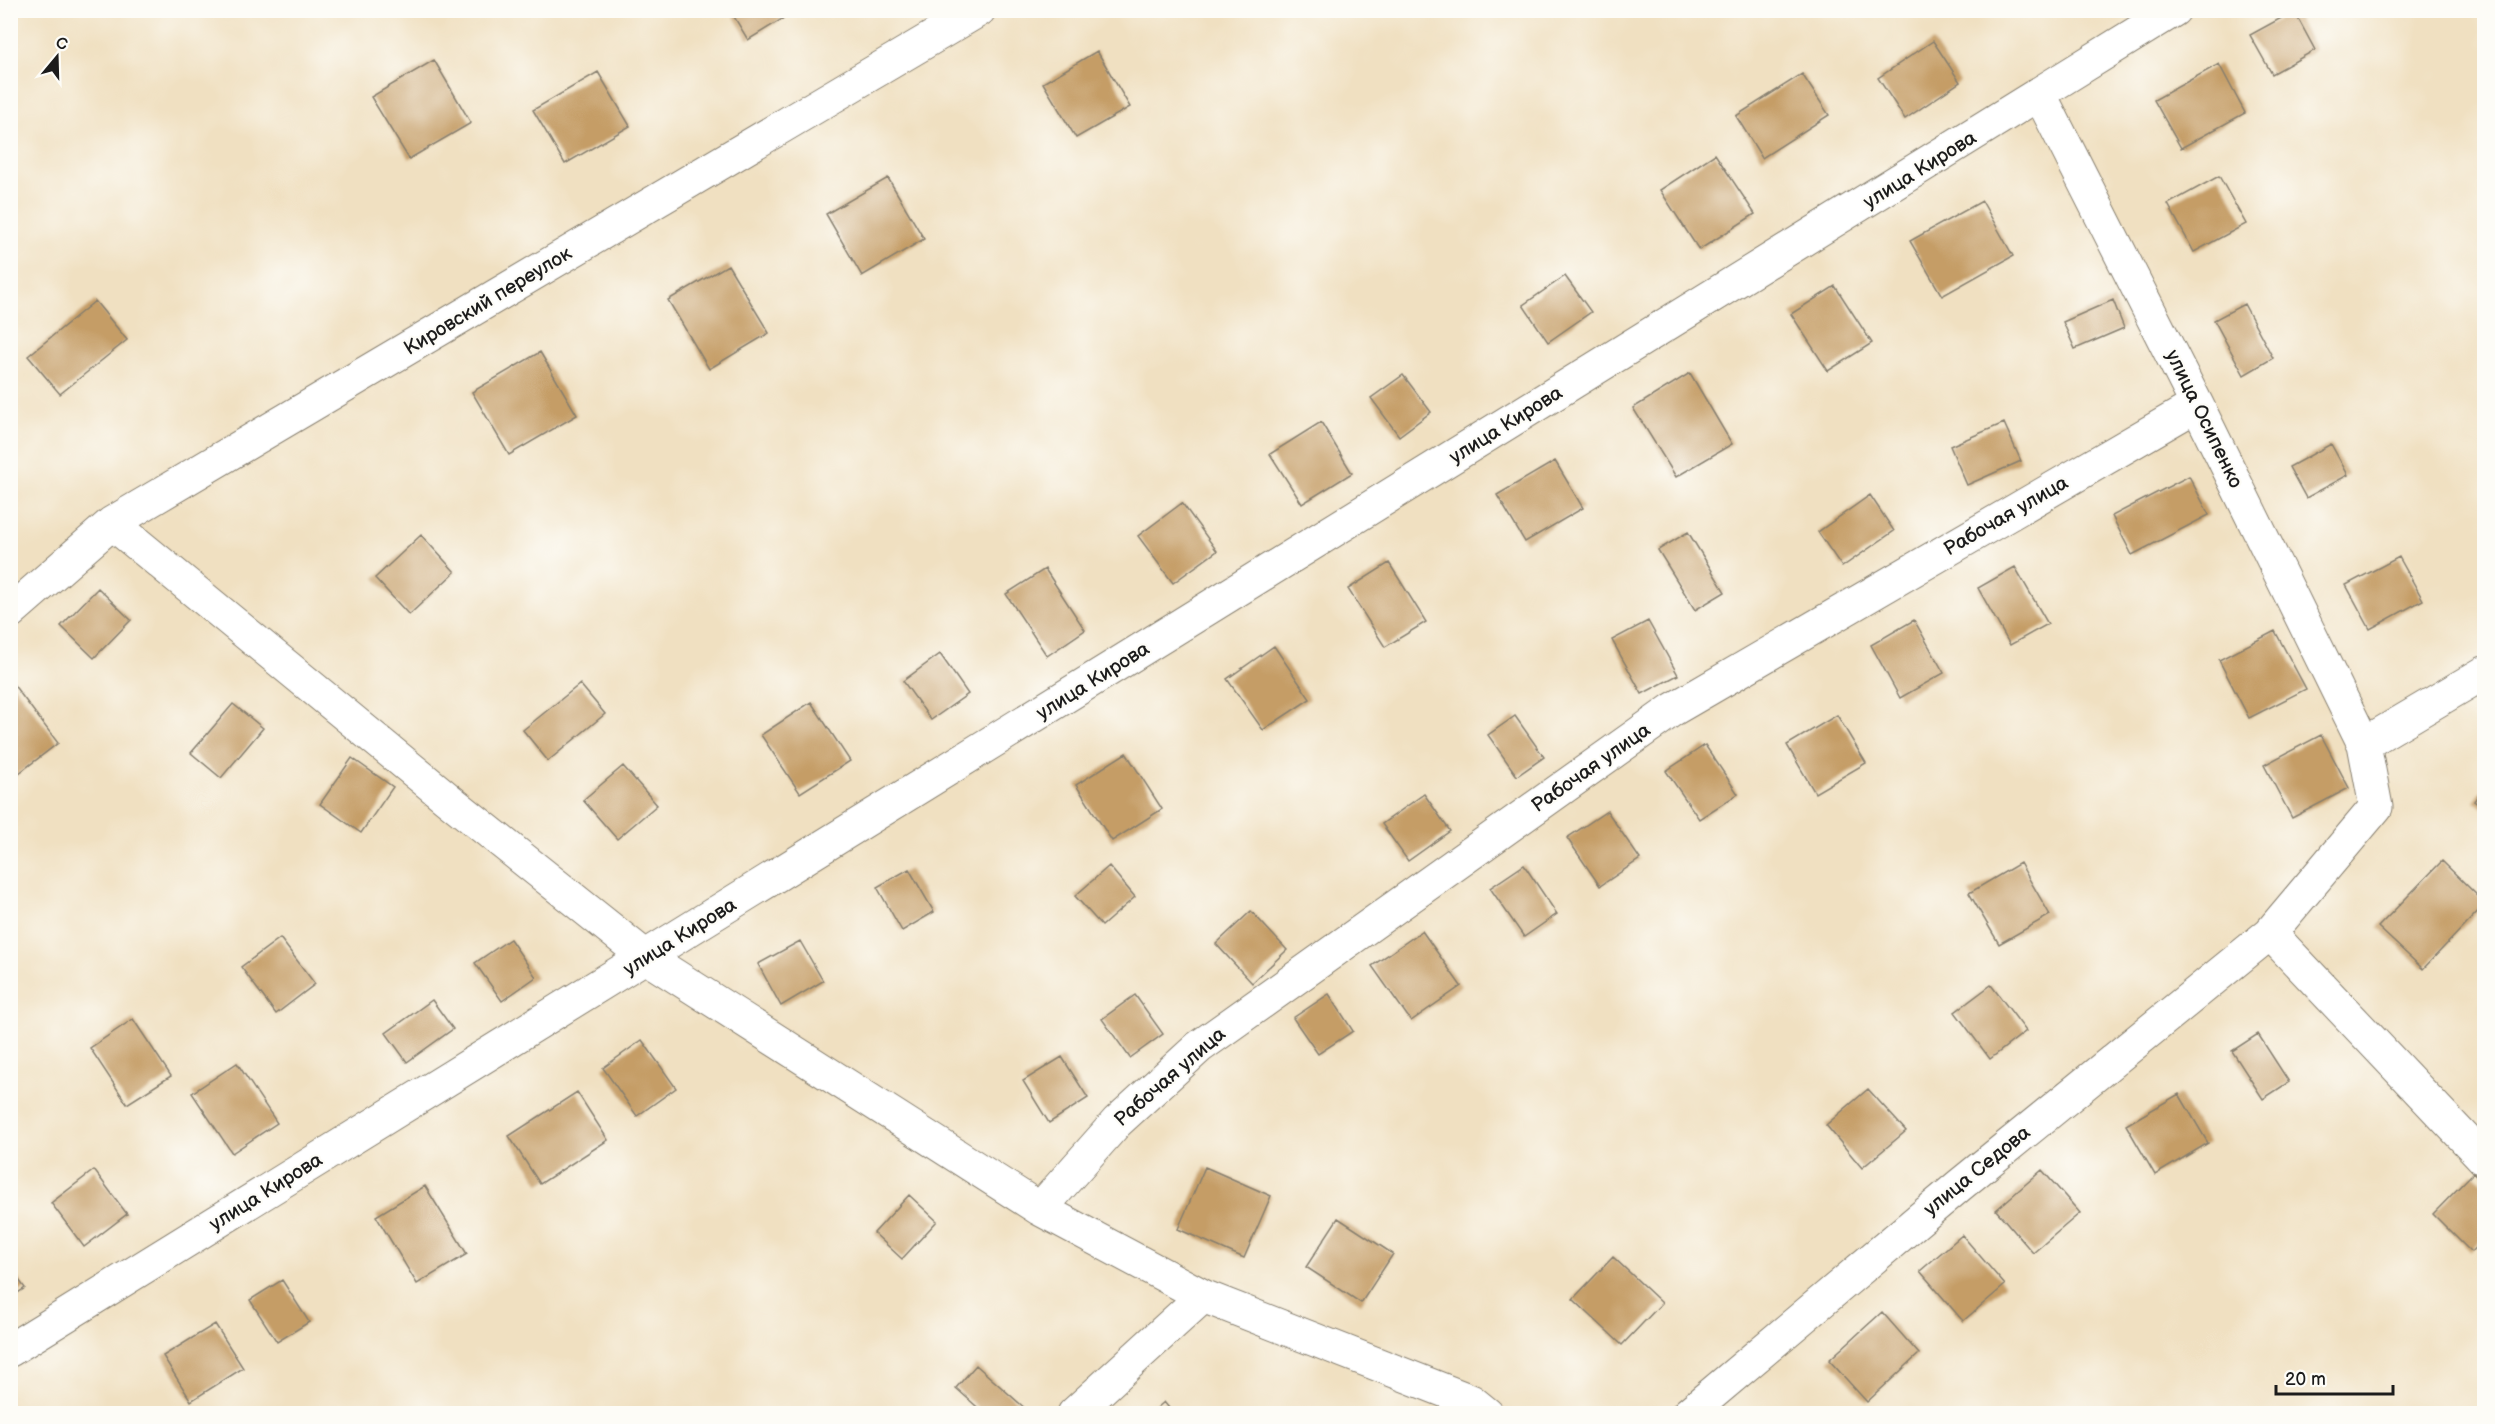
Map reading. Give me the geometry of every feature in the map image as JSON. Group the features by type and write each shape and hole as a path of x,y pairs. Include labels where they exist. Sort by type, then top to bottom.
{"street":[{"name":"Кировский переулок","path":"10,612 112,523 980,10"},
{"name":"улица Кирова","path":"10,1350 647,958 2174,10"},
{"name":"улица Осипенко","path":"2040,95 2197,405 2364,744"},
{"name":"Рабочая улица","path":"1040,1209 1117,1122 1199,1047 1672,710 2197,405"},
{"path":"112,523 439,792 647,958 1040,1209 1203,1296 1472,1401 1487,1413"},
{"path":"2364,744 2484,673"},
{"name":"улица Седова","path":"1688,1413 1951,1192 2270,933 2376,807 2364,744"},
{"path":"2270,933 2484,1160"},
{"path":"1074,1413 1203,1296"}],"building":[{"path":"730,10 797,10 748,40"},
{"path":"2294,11 2315,50 2272,74 2250,35"},
{"path":"1933,41 1960,82 1905,119 1878,78"},
{"path":"1097,51 1130,107 1076,138 1043,83"},
{"path":"434,60 471,123 409,159 371,97"},
{"path":"2219,64 2245,113 2181,148 2154,100"},
{"path":"598,72 630,126 565,164 533,110"},
{"path":"1802,74 1829,115 1762,158 1736,116"},
{"path":"1715,154 1755,214 1699,250 1660,190"},
{"path":"2219,176 2246,224 2194,252 2168,204"},
{"path":"888,178 924,239 862,276 826,214"},
{"path":"1982,201 2013,256 1942,296 1910,241"},
{"path":"728,265 769,333 709,369 668,300"},
{"path":"1565,276 1591,312 1548,342 1523,305"},
{"path":"1835,286 1872,343 1828,371 1791,314"},
{"path":"2113,300 2124,328 2075,349 2063,322"},
{"path":"95,301 127,340 60,394 28,356"},
{"path":"2244,304 2273,358 2244,375 2214,320"},
{"path":"540,352 577,415 509,455 472,392"},
{"path":"1690,373 1732,444 1676,477 1633,408"},
{"path":"1403,375 1431,412 1399,436 1371,398"},
{"path":"1321,422 1352,473 1302,504 1270,454"},
{"path":"2004,423 2021,461 1967,485 1950,446"},
{"path":"2331,444 2348,475 2306,498 2289,467"},
{"path":"1555,461 1583,508 1525,542 1497,495"},
{"path":"2189,476 2209,515 2132,555 2112,516"},
{"path":"1870,495 1894,531 1842,567 1818,532"},
{"path":"1182,503 1217,551 1173,583 1138,536"},
{"path":"1688,532 1725,592 1695,610 1658,550"},
{"path":"421,535 455,572 409,615 375,578"},
{"path":"2399,557 2423,600 2370,629 2346,585"},
{"path":"1389,563 1426,622 1385,647 1348,589"},
{"path":"2015,567 2048,624 2010,645 1978,588"},
{"path":"1045,569 1085,630 1047,656 1006,594"},
{"path":"98,588 131,620 94,658 61,626"},
{"path":"1914,620 1944,673 1900,698 1871,645"},
{"path":"1648,621 1678,675 1642,694 1612,640"},
{"path":"2275,631 2306,689 2249,718 2219,660"},
{"path":"1274,646 1310,699 1263,730 1227,679"},
{"path":"940,654 968,694 931,720 903,681"},
{"path":"10,680 58,743 14,777 10,772"},
{"path":"580,684 605,714 548,761 523,730"},
{"path":"811,702 850,761 800,793 761,735"},
{"path":"233,704 263,728 221,778 191,753"},
{"path":"1837,715 1866,763 1815,793 1787,745"},
{"path":"1515,716 1544,757 1517,776 1488,735"},
{"path":"2321,735 2349,788 2292,818 2264,765"},
{"path":"1705,745 1738,794 1699,819 1666,771"},
{"path":"1126,753 1162,809 1112,841 1076,785"},
{"path":"352,758 393,787 361,833 320,804"},
{"path":"623,766 657,805 617,839 583,800"},
{"path":"2484,787 2484,809 2474,801"},
{"path":"1424,794 1450,831 1408,861 1382,824"},
{"path":"1607,811 1640,859 1600,886 1567,838"},
{"path":"2442,861 2484,902 2484,905 2423,969 2378,927"},
{"path":"2020,863 2050,915 1999,944 1969,893"},
{"path":"1524,865 1557,914 1524,937 1490,888"},
{"path":"1109,866 1135,897 1102,926 1075,896"},
{"path":"909,869 934,912 902,931 877,887"},
{"path":"1251,911 1287,950 1252,983 1216,944"},
{"path":"1422,931 1461,986 1411,1021 1372,966"},
{"path":"280,938 315,984 276,1014 241,967"},
{"path":"510,939 536,977 502,1001 475,963"},
{"path":"800,941 823,981 781,1006 758,964"},
{"path":"1991,985 2026,1031 1990,1059 1955,1012"},
{"path":"1329,994 1353,1031 1318,1054 1293,1018"},
{"path":"1135,995 1163,1034 1130,1058 1102,1019"},
{"path":"432,1000 453,1029 407,1062 386,1033"},
{"path":"133,1019 171,1076 127,1104 90,1048"},
{"path":"2258,1034 2289,1082 2263,1099 2232,1051"},
{"path":"642,1040 676,1088 637,1116 603,1068"},
{"path":"1062,1057 1088,1098 1049,1123 1023,1081"},
{"path":"237,1063 277,1123 232,1153 192,1093"},
{"path":"1868,1089 1906,1131 1862,1168 1826,1125"},
{"path":"577,1092 608,1140 540,1184 509,1136"},
{"path":"2179,1094 2208,1143 2155,1175 2126,1125"},
{"path":"1205,1167 1271,1196 1244,1258 1178,1229"},
{"path":"94,1170 127,1214 84,1247 51,1203"},
{"path":"2042,1170 2080,1213 2033,1253 1996,1210"},
{"path":"2473,1173 2484,1185 2484,1238 2471,1252 2433,1214"},
{"path":"425,1186 467,1254 417,1284 376,1216"},
{"path":"909,1195 937,1221 902,1259 874,1233"},
{"path":"1338,1218 1393,1254 1361,1303 1306,1267"},
{"path":"1962,1235 2005,1285 1963,1321 1920,1271"},
{"path":"1613,1257 1662,1303 1622,1345 1573,1299"},
{"path":"10,1268 25,1288 10,1298"},
{"path":"282,1280 309,1322 277,1342 250,1300"},
{"path":"1882,1312 1919,1354 1867,1402 1829,1360"},
{"path":"215,1324 243,1368 191,1401 163,1356"},
{"path":"976,1365 1027,1410 1024,1414 985,1414 956,1388"},
{"path":"1164,1402 1174,1414 1150,1414"}]}
